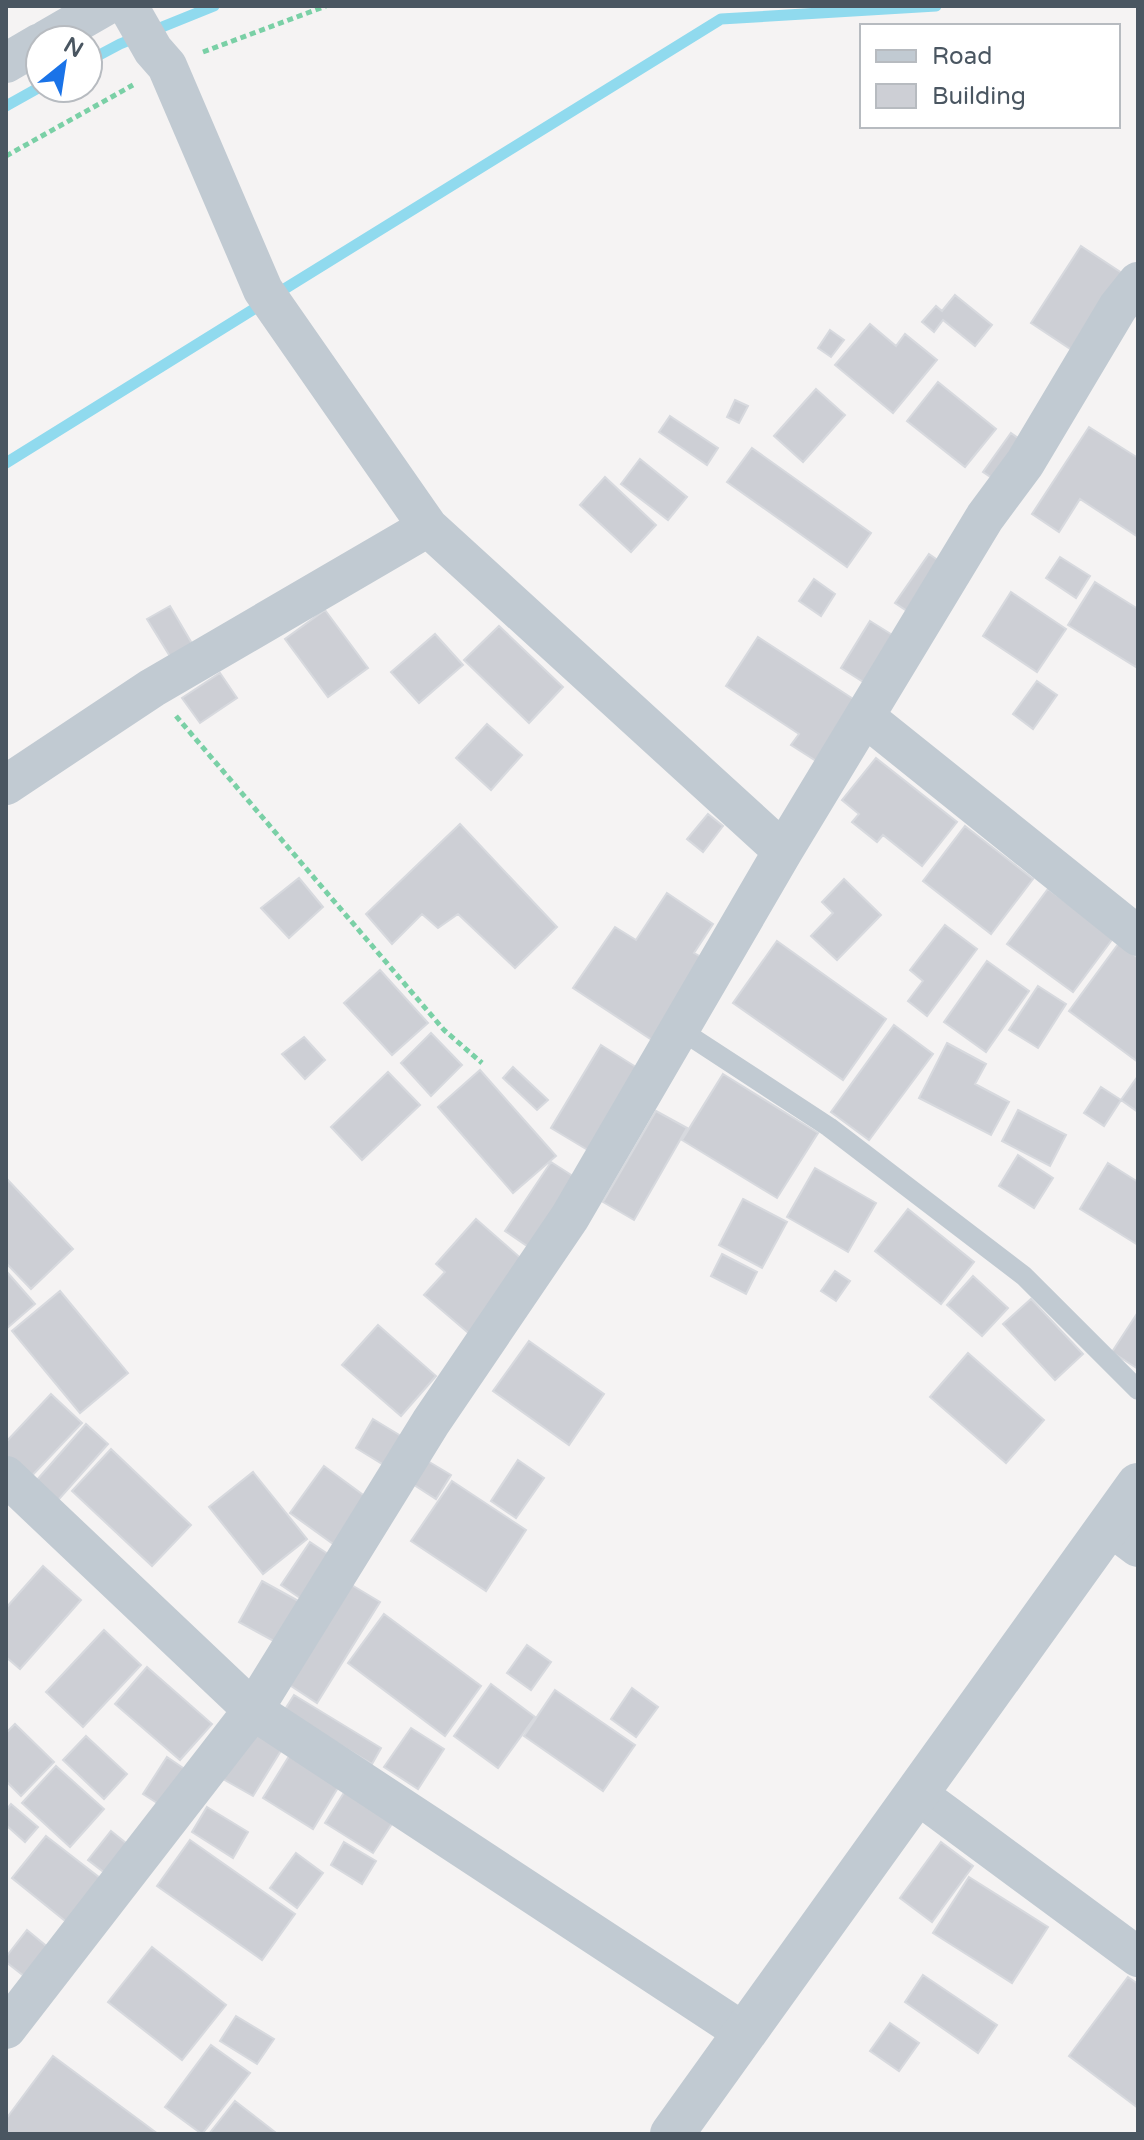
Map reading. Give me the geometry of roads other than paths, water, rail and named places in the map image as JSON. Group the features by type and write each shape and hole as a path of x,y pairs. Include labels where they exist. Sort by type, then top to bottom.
{"street":[{"path":"84,24 121,8 160,58 263,290 428,527 783,851"},
{"path":"6,63 24,52"},
{"path":"6,2029 253,1710 431,1422 570,1217 783,851 985,517 1025,463 1118,307 1138,282"},
{"path":"6,785 152,688 428,527"},
{"path":"865,717 1138,936"},
{"path":"6,1476 253,1710 743,2032"},
{"path":"672,2134 916,1793 1124,1536 1138,1485"},
{"path":"916,1793 1138,1957"}],"lane":[{"path":"679,1029 829,1127 1024,1276 1138,1390"}],"waterway":[{"path":"104,52 214,6"},
{"path":"286,288 721,19 936,6"},
{"path":"6,106 24,96"},
{"path":"6,463 254,309"}]}
